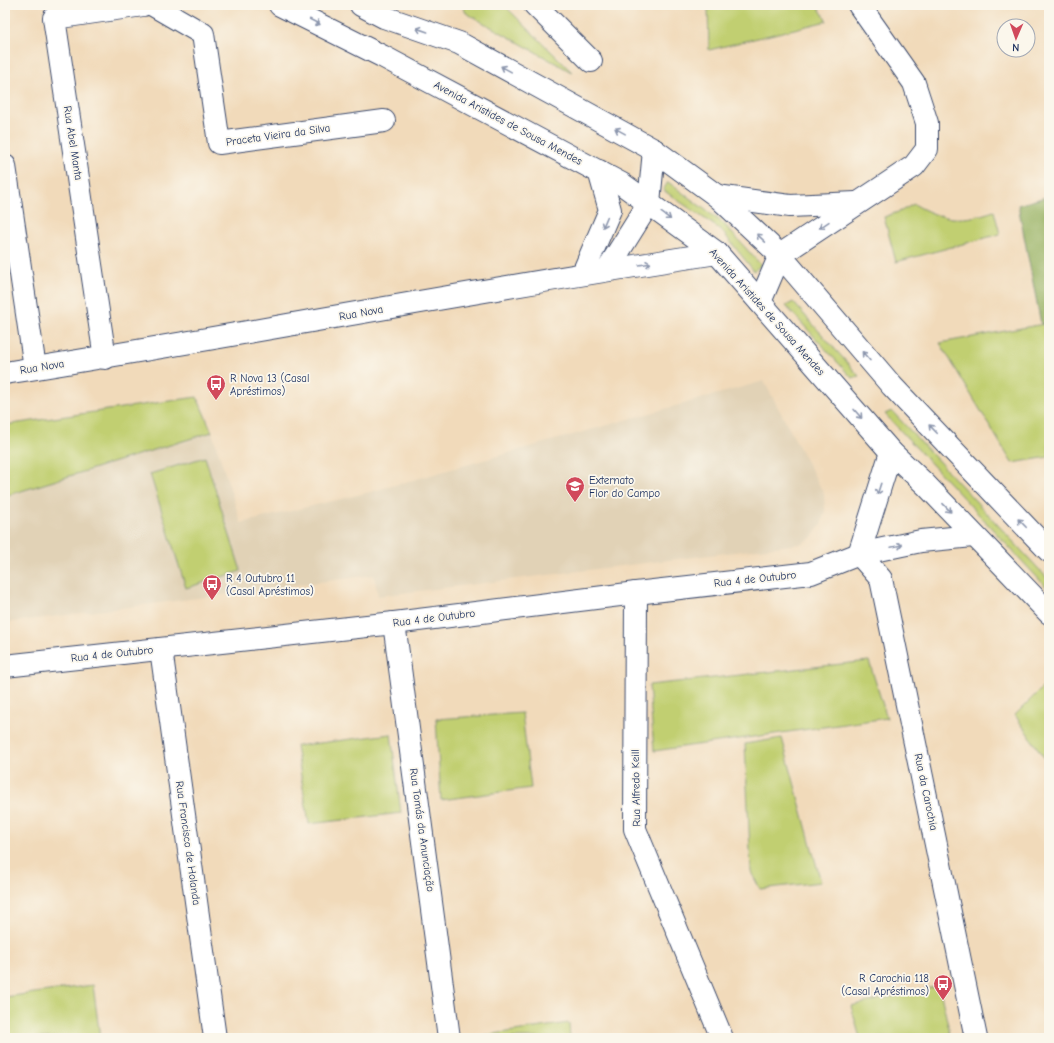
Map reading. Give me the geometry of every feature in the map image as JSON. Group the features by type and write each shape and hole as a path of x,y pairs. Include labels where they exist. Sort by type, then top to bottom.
{"street":[{"name":"Rua Abel Manta","path":"105,358 54,18 143,5"},
{"name":"Praceta Vieira da Silva","path":"153,5 202,34 219,143 384,121"},
{"name":"Avenida Aristides de Sousa Mendes","path":"280,5 389,60 599,171 622,184 717,252 892,452 1049,613"},
{"path":"361,5 384,17 459,43 654,150 717,196 780,255 892,386 1049,551"},
{"path":"535,5 591,61"},
{"path":"760,302 780,255 856,203 914,166 927,149 927,123 914,83 859,5"},
{"path":"607,270 649,203 654,150"},
{"path":"5,166 35,368"},
{"path":"583,273 610,210 599,171"},
{"path":"717,196 790,206 856,203"},
{"name":"Rua Nova","path":"5,373 105,358 583,273 717,252"},
{"path":"859,554 892,452"},
{"name":"Rua 4 de Outubro","path":"5,666 394,623 636,592 811,573 859,554 921,541 973,536"},
{"name":"Rua da Carochia","path":"859,554 882,579 976,1038"},
{"name":"Rua Alfredo Keill","path":"636,592 635,829 722,1038"},
{"name":"Rua Tomás da Anunciação","path":"394,623 449,1038"},
{"name":"Rua Francisco de Holanda","path":"161,649 215,1038"}],"shaded area":[{"name":"Externato Flor do Campo","path":"764,381 824,494 825,510 821,525 811,538 800,544 378,596 374,575 5,623 5,496 212,432 241,523 370,492"}],"green space":[{"path":"462,5 504,5 573,73 466,13"},
{"path":"708,5 817,5 827,21 709,50"},
{"path":"668,182 723,223 761,265 754,271 721,230 663,190"},
{"path":"1049,196 1049,323 1041,324 1018,205"},
{"path":"914,204 934,214 953,218 972,217 994,211 1000,234 896,262 884,217 901,211"},
{"path":"793,302 859,376 852,378 786,306"},
{"path":"1049,323 1049,457 1012,463 940,343"},
{"path":"197,397 212,432 5,496 5,425"},
{"path":"892,411 1049,580 1049,590 885,414"},
{"path":"205,457 241,571 186,588 150,474"},
{"path":"869,661 887,718 654,751 649,685"},
{"path":"1049,681 1049,765 1015,715"},
{"path":"522,713 531,788 441,800 436,719"},
{"path":"391,734 401,813 309,824 296,746"},
{"path":"782,738 821,882 760,889 751,872 745,744"},
{"path":"93,985 100,1038 5,1038 5,997"},
{"path":"939,986 951,1038 860,1038 851,1006"},
{"path":"569,1023 570,1038 473,1038 473,1037"}],"place":[{"name":"R Nova 13 (Casal Apréstimos)","path":"216,401"},
{"name":"Externato Flor do Campo","path":"575,503"},
{"name":"R 4 Outubro 11 (Casal Apréstimos)","path":"212,601"},
{"name":"R Carochia 118 (Casal Apréstimos)","path":"943,1001"}]}
